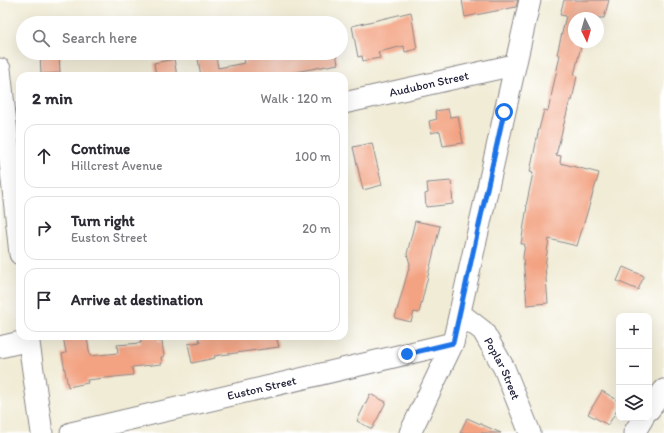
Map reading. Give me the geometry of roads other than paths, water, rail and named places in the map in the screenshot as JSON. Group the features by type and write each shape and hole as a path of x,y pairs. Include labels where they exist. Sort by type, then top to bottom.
{"street":[{"path":"410,433 453,343 461,314 514,65 530,0"},
{"name":"Audubon Street","path":"348,102 514,65"},
{"path":"0,69 16,176"},
{"name":"Poplar Street","path":"461,314 483,331 504,368 530,433"},
{"path":"0,347 23,340"},
{"path":"29,340 42,433"},
{"name":"Euston Street","path":"71,433 453,343"},
{"path":"652,406 664,390"},
{"path":"634,433 641,421"}]}
